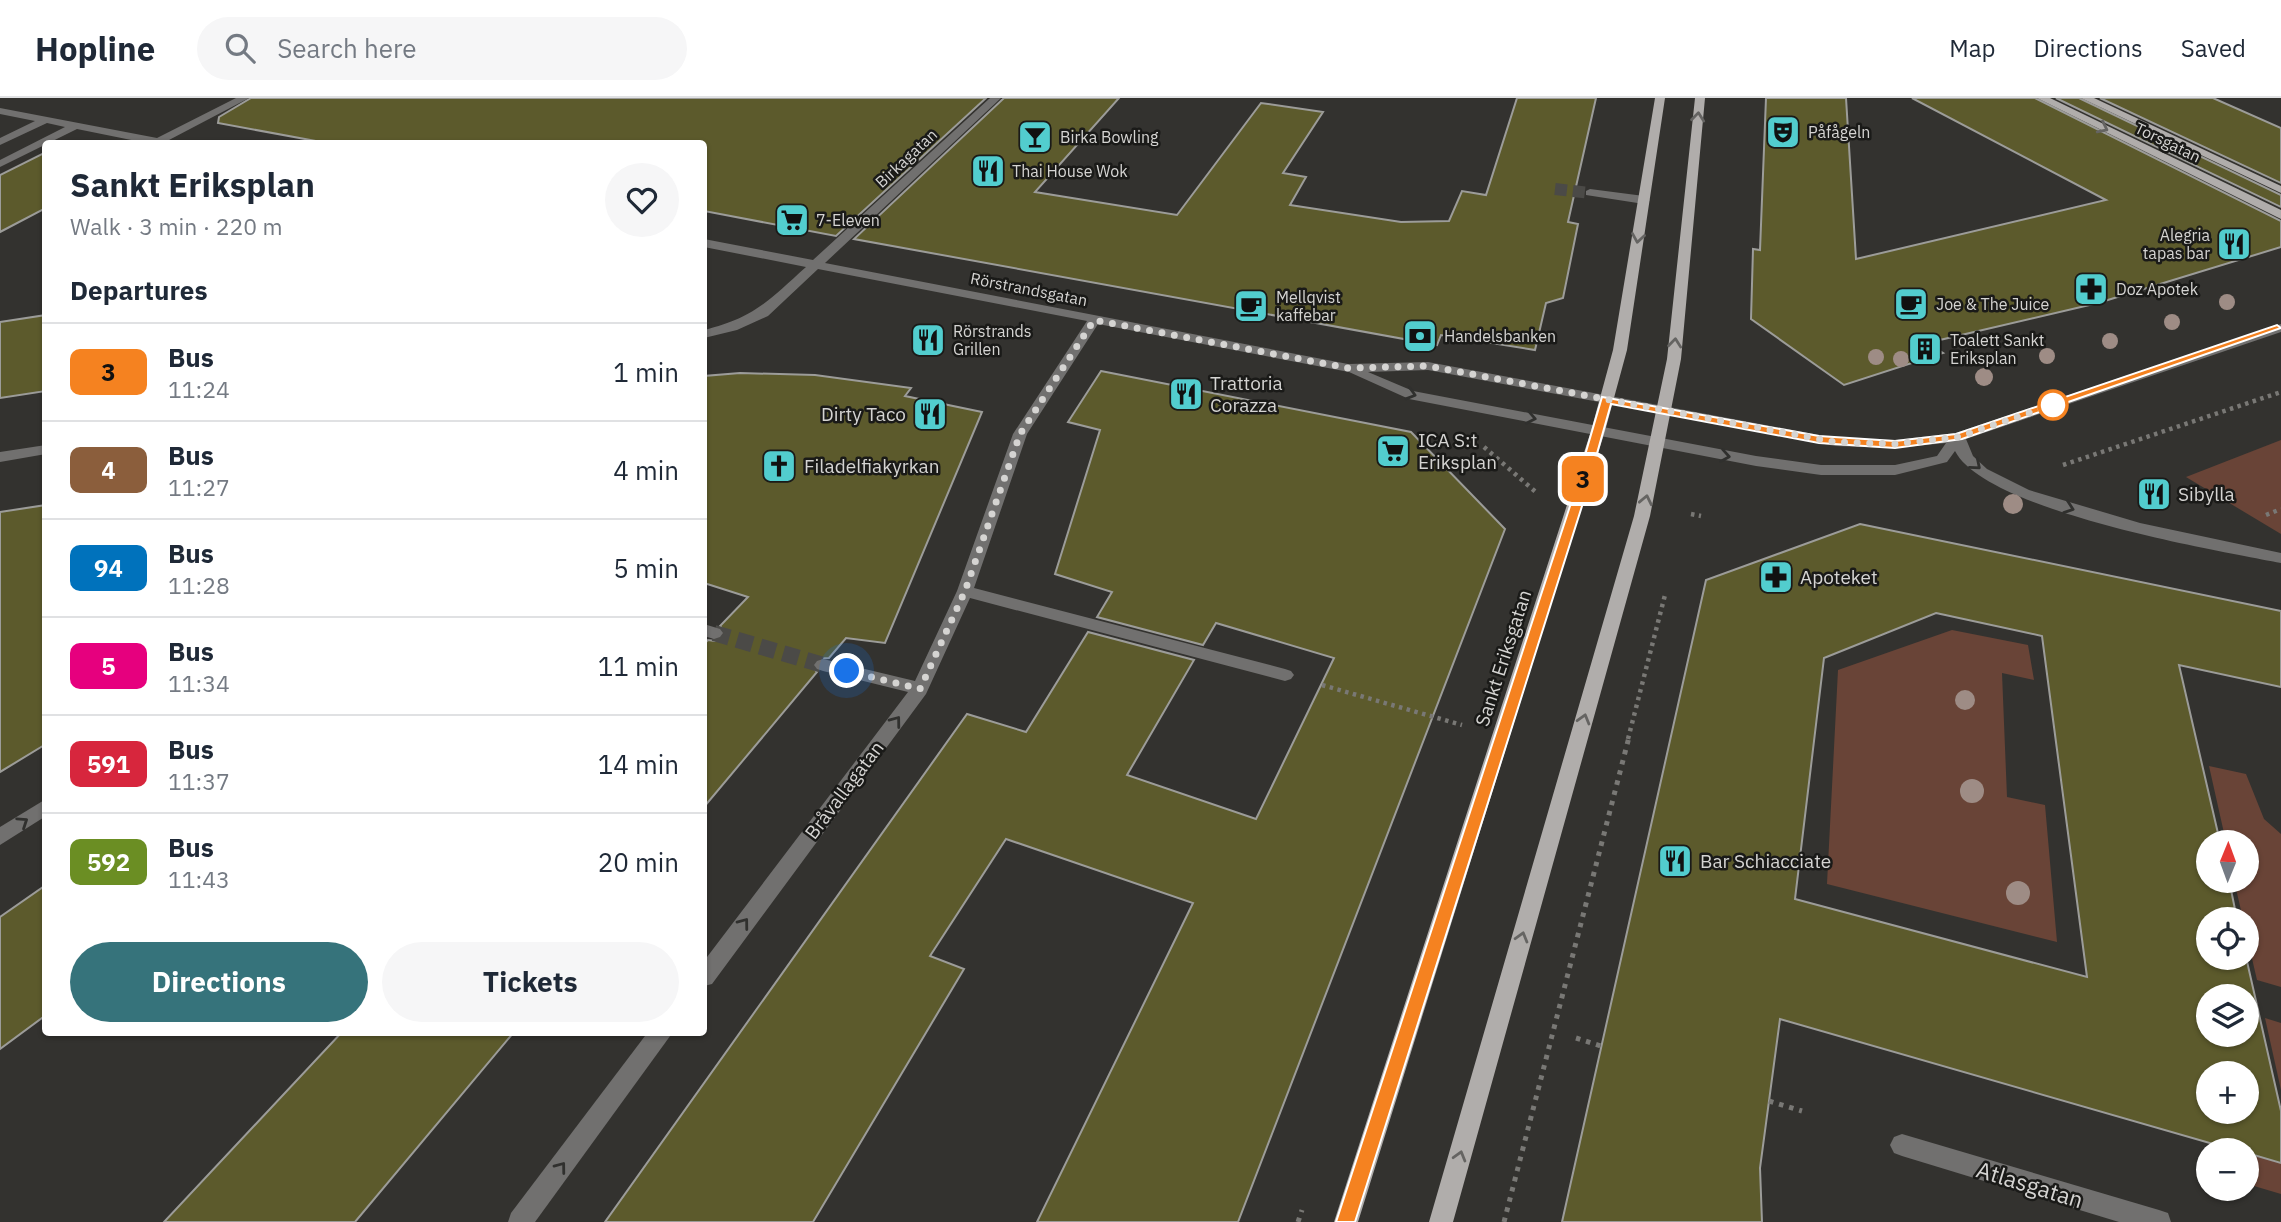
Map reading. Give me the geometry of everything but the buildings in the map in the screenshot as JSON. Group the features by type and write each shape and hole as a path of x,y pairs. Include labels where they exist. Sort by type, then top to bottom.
{"main road":[{"name":"Sankt Eriksgatan","path":"1346,1222 1598,431 1620,350 1660,98"},
{"path":"1441,1222 1642,516 1674,359 1700,98"},
{"name":"Torsgatan","path":"2042,98 2281,215"},
{"name":"Torsgatan","path":"2086,98 2281,190"}],"street":[{"path":"161,140 244,98"},
{"name":"Birkagatan","path":"707,333 732,327 763,313 996,98"},
{"path":"0,111 154,140"},
{"path":"0,142 46,120"},
{"path":"47,140 77,125"},
{"path":"0,164 42,143"},
{"path":"1590,193 1644,200"},
{"name":"Rörstrandsgatan","path":"707,244 1348,368 1428,366 1835,442 1895,444 1958,437"},
{"name":"Bråvallagatan","path":"707,973 920,689 965,591 1020,434 1094,320"},
{"path":"2281,328 1958,437 1962,452 1973,466 2005,484 2090,516 2174,538 2281,558"},
{"name":"Rörstrandsgatan","path":"1348,368 1409,395 1658,443 1821,470 1895,471 1942,459 1958,437"},
{"path":"0,457 42,450"},
{"path":"965,591 1285,675"},
{"path":"822,665 920,689"},
{"path":"0,837 42,809"},
{"path":"520,1222 659,1036"},
{"name":"Atlasgatan","path":"1902,1145 2159,1222"}],"path":[{"path":"2005,484 2281,392"},
{"path":"1479,442 1539,495"},
{"path":"1691,513 1701,516"},
{"path":"1504,1222 1657,632 1667,583"},
{"path":"1285,675 1466,726"},
{"path":"1576,1038 1601,1046"},
{"path":"1769,1101 1802,1111"}],"shaded area":[{"path":"2281,440 2281,534 2186,477"},
{"path":"1952,630 2028,645 2034,680 2002,673 2007,797 2045,805 2057,942 1827,884 1838,670"},
{"path":"2209,766 2246,774 2264,819 2281,834 2281,987 2257,980 2255,970 2259,970 2259,907 2240,907 2237,893 2259,893 2259,830 2223,830"},
{"path":"2265,1018 2281,1023 2281,1090"},
{"path":"2259,1157 2281,1163 2281,1194 2259,1187"}],"tunnel":[{"path":"1555,189 1590,193"},
{"path":"714,633 823,665"}],"bus line":[{"name":"3","path":"1345,1222 1577,503 1606,400 1819,440 1895,444 1958,437 2281,328"}],"place":[{"name":"Påfågeln","path":"1783,132"},
{"name":"Birka Bowling","path":"1035,137"},
{"name":"Thai House Wok","path":"988,171"},
{"name":"7-Eleven","path":"792,220"},
{"name":"Alegria tapas bar","path":"2234,244"},
{"name":"Doz Apotek","path":"2091,289"},
{"name":"Joe & The Juice","path":"1911,304"},
{"name":"Mellqvist kaffebar","path":"1251,306"},
{"name":"Handelsbanken","path":"1420,336"},
{"name":"Rörstrands Grillen","path":"928,340"},
{"name":"Toalett Sankt Eriksplan","path":"1925,349"},
{"name":"Trattoria Corazza","path":"1186,394"},
{"name":"Dirty Taco","path":"930,414"},
{"name":"ICA S:t Eriksplan","path":"1393,451"},
{"name":"Filadelfiakyrkan","path":"779,466"},
{"name":"Sibylla","path":"2154,494"},
{"name":"Apoteket","path":"1776,577"},
{"name":"Bar Schiacciate","path":"1675,861"}],"route":[{"path":"847,671 920,689 965,591 1020,434 1094,320 1348,368 1428,366 1835,442 1895,444 1958,437 2055,404 2053,405"}]}
